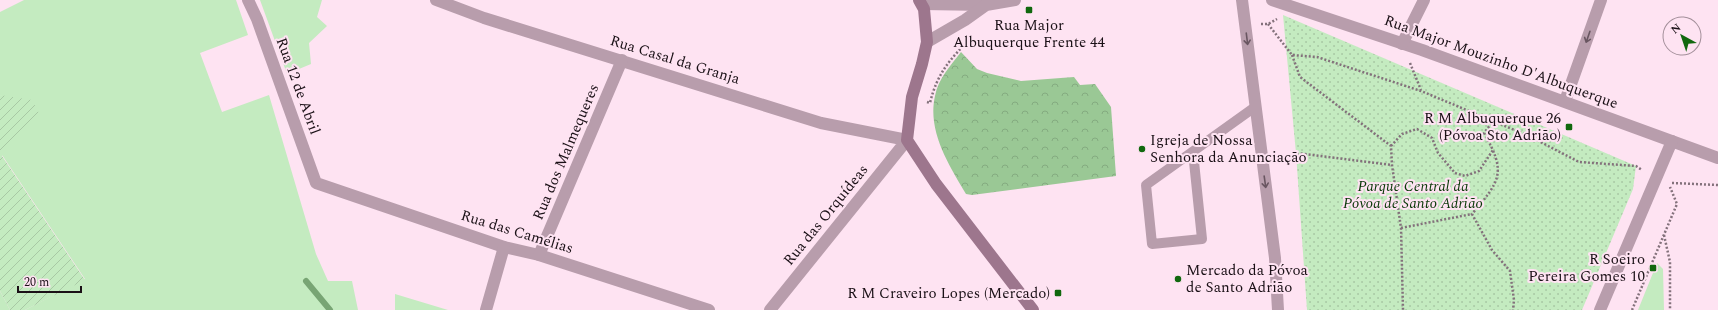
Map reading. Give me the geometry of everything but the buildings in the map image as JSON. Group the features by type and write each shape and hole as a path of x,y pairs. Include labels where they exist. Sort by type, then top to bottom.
{"street":[{"name":"Rua 12 de Abril","path":"248,0 257,19 316,183"},
{"name":"Rua Casal da Granja","path":"436,0 484,18 821,123 907,140"},
{"path":"1015,0 986,5 921,2 926,20 927,42 912,97 907,140 936,184 1033,310"},
{"path":"1242,0 1262,166 1275,258 1278,310"},
{"name":"Rua Major Mouzinho D'Albuquerque","path":"1272,0 1565,101 1718,158"},
{"path":"1402,44 1424,0"},
{"path":"1565,101 1601,0"},
{"path":"927,42 960,23 986,5"},
{"name":"Rua dos Malmequeres","path":"539,255 622,60"},
{"name":"Rua das Orquídeas","path":"770,310 907,140"},
{"path":"1600,310 1672,141"},
{"name":"Rua das Camélias","path":"316,183 504,247 539,255 709,310"},
{"path":"486,310 504,247"}],"lane":[{"path":"1193,152 1202,239 1152,244 1146,185 1255,107"}],"path":[{"path":"1245,24 1268,24 1295,8"},
{"path":"1268,24 1292,55 1300,76 1391,146"},
{"path":"912,97 930,103 939,76 954,54 974,34"},
{"path":"1402,44 1421,91"},
{"path":"1292,55 1317,57 1421,91 1494,120 1579,162 1636,166 1655,178"},
{"path":"1401,228 1472,214 1493,188 1499,166 1493,149 1484,133 1494,120"},
{"path":"1403,310 1401,228 1392,165 1391,146 1402,134 1417,129 1432,138 1438,153 1455,172 1465,176 1479,171 1493,149"},
{"path":"1262,166 1296,152 1392,165"},
{"path":"1632,310 1677,204 1668,182 1718,185"},
{"path":"1472,214 1492,250 1510,271 1514,300 1513,310"},
{"path":"1664,235 1670,262 1670,310"}],"green space":[{"path":"24,0 236,0 248,35 200,53 222,112 269,95 316,254 328,281 352,281 358,310 25,310 85,279 2,155 4,97 0,95 0,12"},
{"path":"260,0 322,0 317,17 327,26 309,43 311,64 287,74"},
{"name":"Parque Central da Póvoa de Santo Adrião","path":"1283,15 1636,166 1633,189 1582,310 1307,310 1296,153"},
{"path":"961,52 977,69 987,73 1021,81 1074,77 1080,85 1095,84 1111,107 1116,176 972,195 966,194 941,147 934,122 933,109 939,84 945,72"},
{"path":"0,95 32,100 40,115 2,156 85,280 25,310 10,310 0,291"},
{"path":"1657,263 1663,269 1664,310 1638,310"},
{"path":"0,291 10,310 0,310"},
{"path":"395,294 448,310 395,310"}],"waterway":[{"path":"306,281 330,310"}],"place":[{"name":"Rua Major Albuquerque Frente 44","path":"1029,10"},
{"name":"R M Albuquerque 26 (Póvoa Sto Adrião)","path":"1569,127"},
{"name":"Igreja de Nossa Senhora da Anunciação","path":"1142,149"},
{"name":"R Soeiro Pereira Gomes 10","path":"1653,268"},
{"name":"Mercado da Póvoa de Santo Adrião","path":"1178,279"},
{"name":"R M Craveiro Lopes (Mercado)","path":"1058,293"}]}
